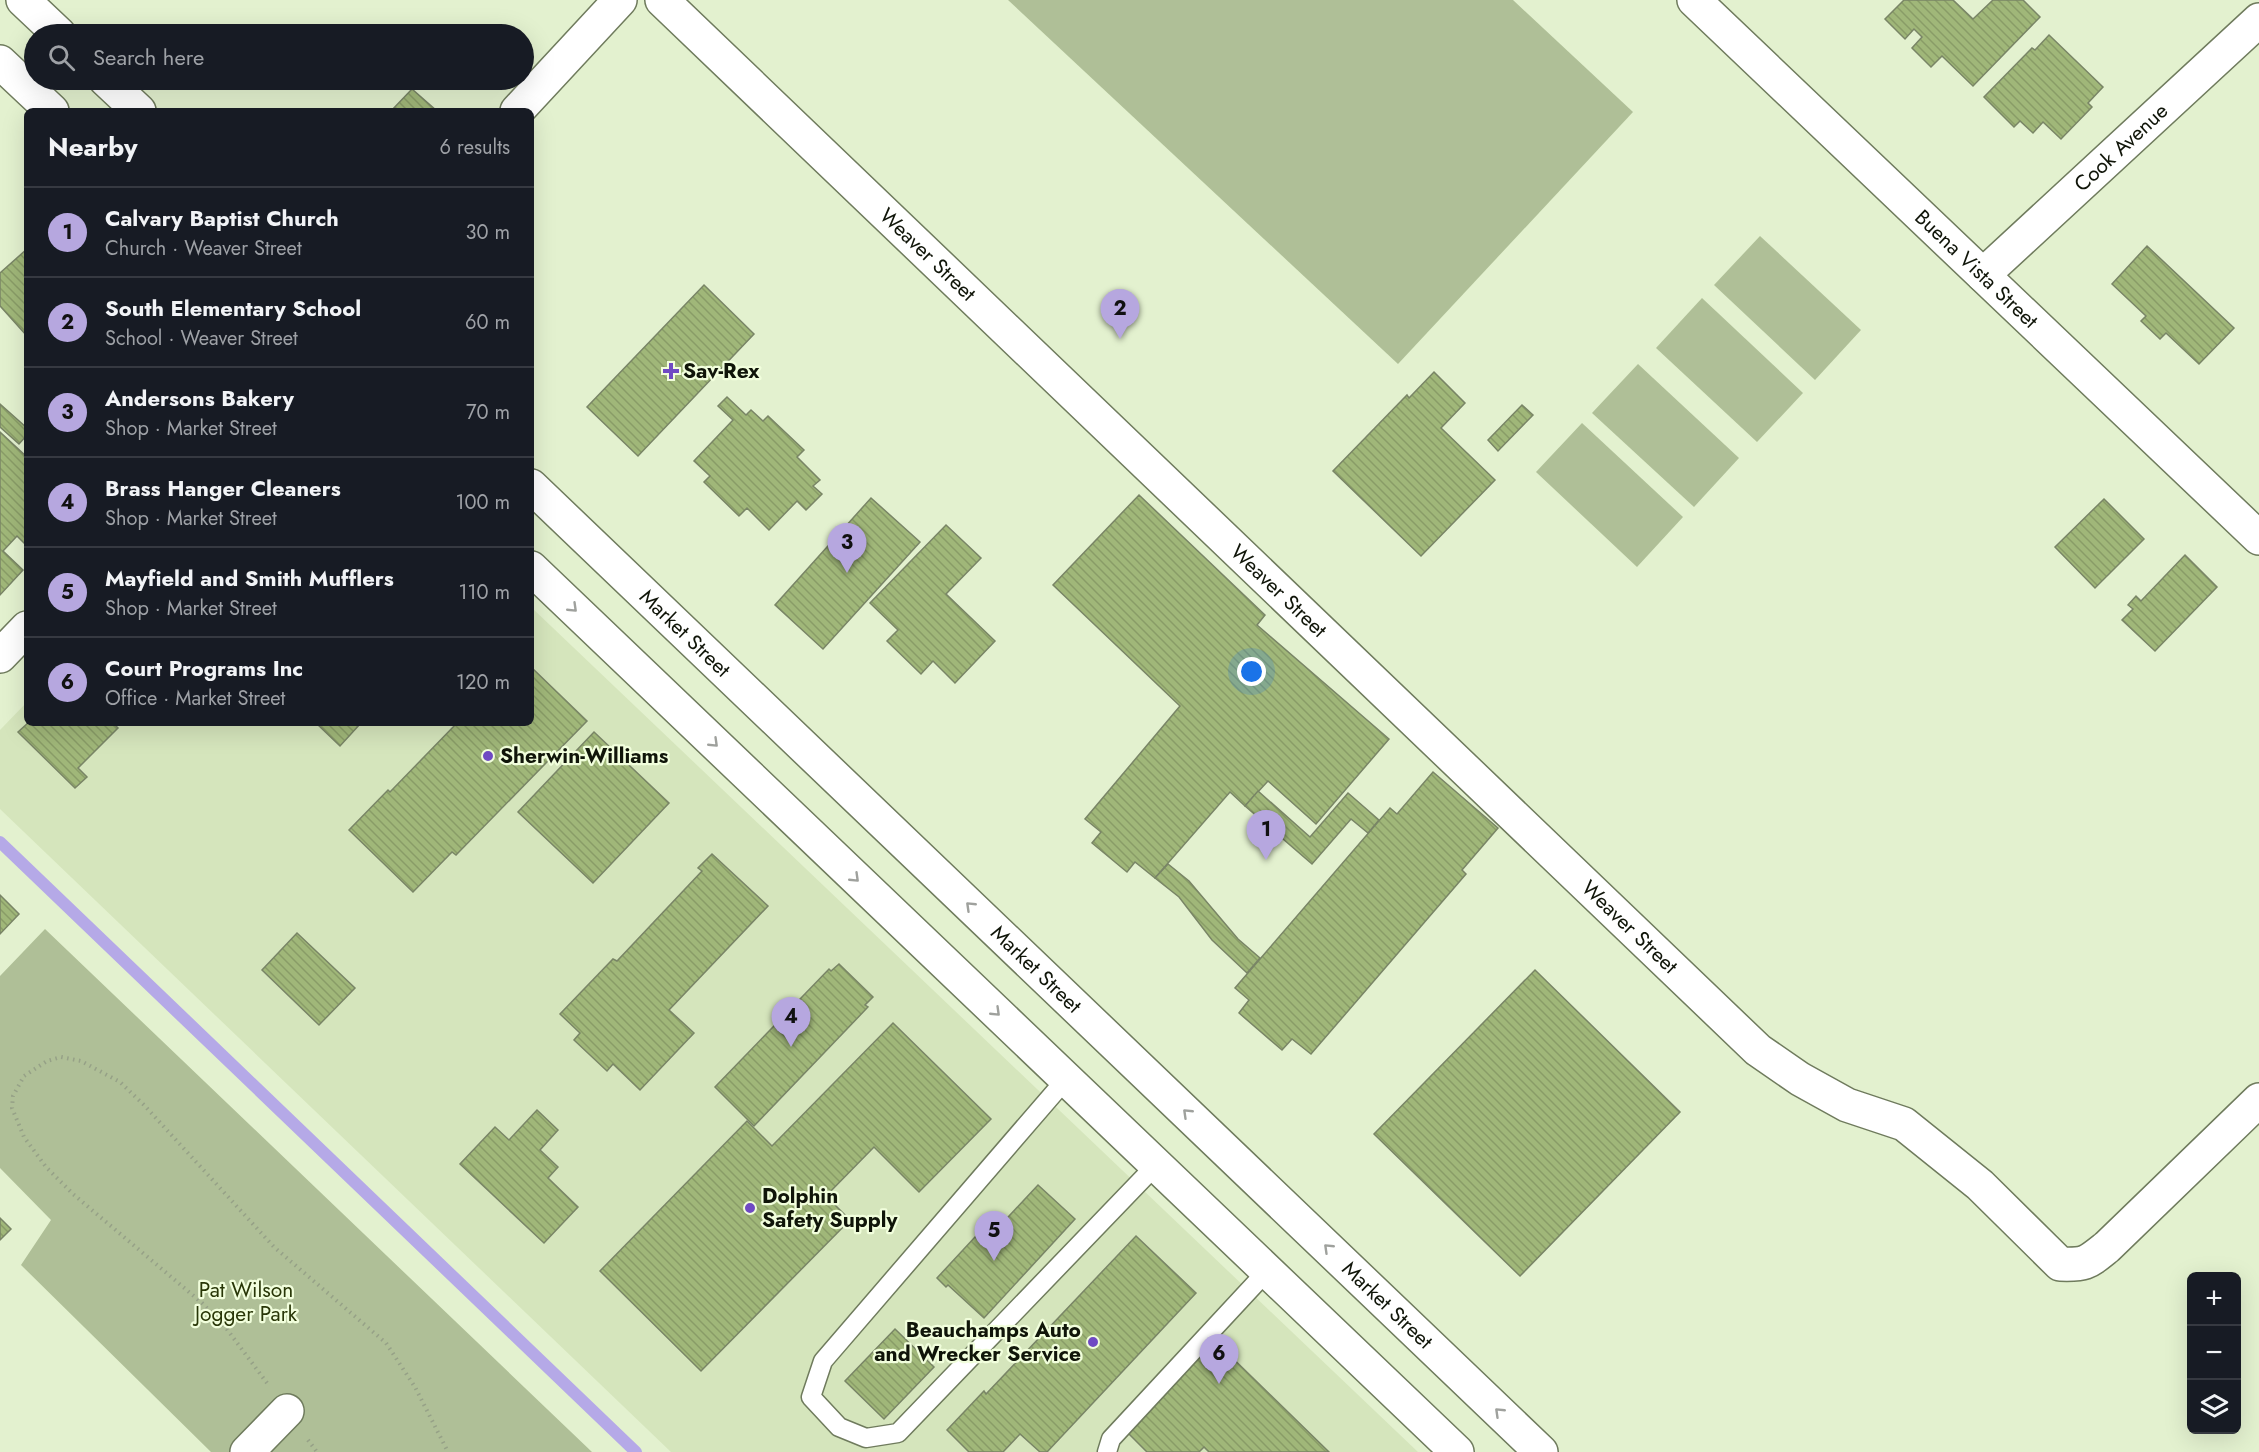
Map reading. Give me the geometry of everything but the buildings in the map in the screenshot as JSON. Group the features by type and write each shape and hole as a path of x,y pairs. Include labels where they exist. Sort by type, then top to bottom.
{"street":[{"path":"23,0 48,24"},
{"path":"520,108 620,0"},
{"name":"Weaver Street","path":"662,0 1758,1050 1800,1079 1847,1105 1904,1124 1980,1185 2060,1264 2087,1262 2256,1108"},
{"name":"Buena Vista Street","path":"1694,0 2259,538"},
{"name":"Cook Avenue","path":"1983,275 2259,20"},
{"path":"0,62 24,85"},
{"path":"30,90 49,108"},
{"path":"117,90 136,108"},
{"name":"Market Street","path":"534,489 1541,1452"},
{"path":"534,571 1457,1452"},
{"path":"0,656 24,631"},
{"path":"247,1452 287,1411"}],"lane":[{"path":"1066,1079 823,1361 811,1397 839,1427 866,1438 898,1433 1156,1165"},
{"path":"1107,1452 1111,1439 1267,1271"}],"path":[{"path":"287,1411 226,1328 202,1303 73,1194 46,1167 24,1137 12,1108 13,1096 24,1076 47,1061 61,1057 81,1061 120,1082 144,1105 274,1247 386,1343 416,1387 448,1452"}],"shaded area":[{"path":"534,610 1418,1452 671,1452 0,809 0,730 24,705 24,726 534,726"}],"green space":[{"path":"1008,0 1513,0 1633,112 1398,364"},
{"path":"1760,236 1861,330 1815,380 1714,285"},
{"path":"1702,298 1803,393 1757,442 1656,348"},
{"path":"1638,364 1739,458 1694,507 1592,413"},
{"path":"1582,423 1683,517 1637,567 1536,472"},
{"name":"Pat Wilson Jogger Park","path":"45,929 592,1452 211,1452 21,1265 51,1220 0,1168 0,976"}],"waterway":[{"path":"0,842 636,1452"}],"place":[{"name":"South Elementary School","path":"1120,339"},
{"name":"Sav-Rex","path":"671,371"},
{"name":"Andersons Bakery","path":"847,573"},
{"name":"Sherwin-Williams","path":"488,756"},
{"name":"Calvary Baptist Church","path":"1266,860"},
{"name":"Brass Hanger Cleaners","path":"791,1047"},
{"name":"Dolphin Safety Supply","path":"750,1208"},
{"name":"Mayfield and Smith Mufflers","path":"994,1261"},
{"name":"Beauchamps Auto and Wrecker Service","path":"1093,1342"},
{"name":"Court Programs Inc","path":"1219,1384"}]}
